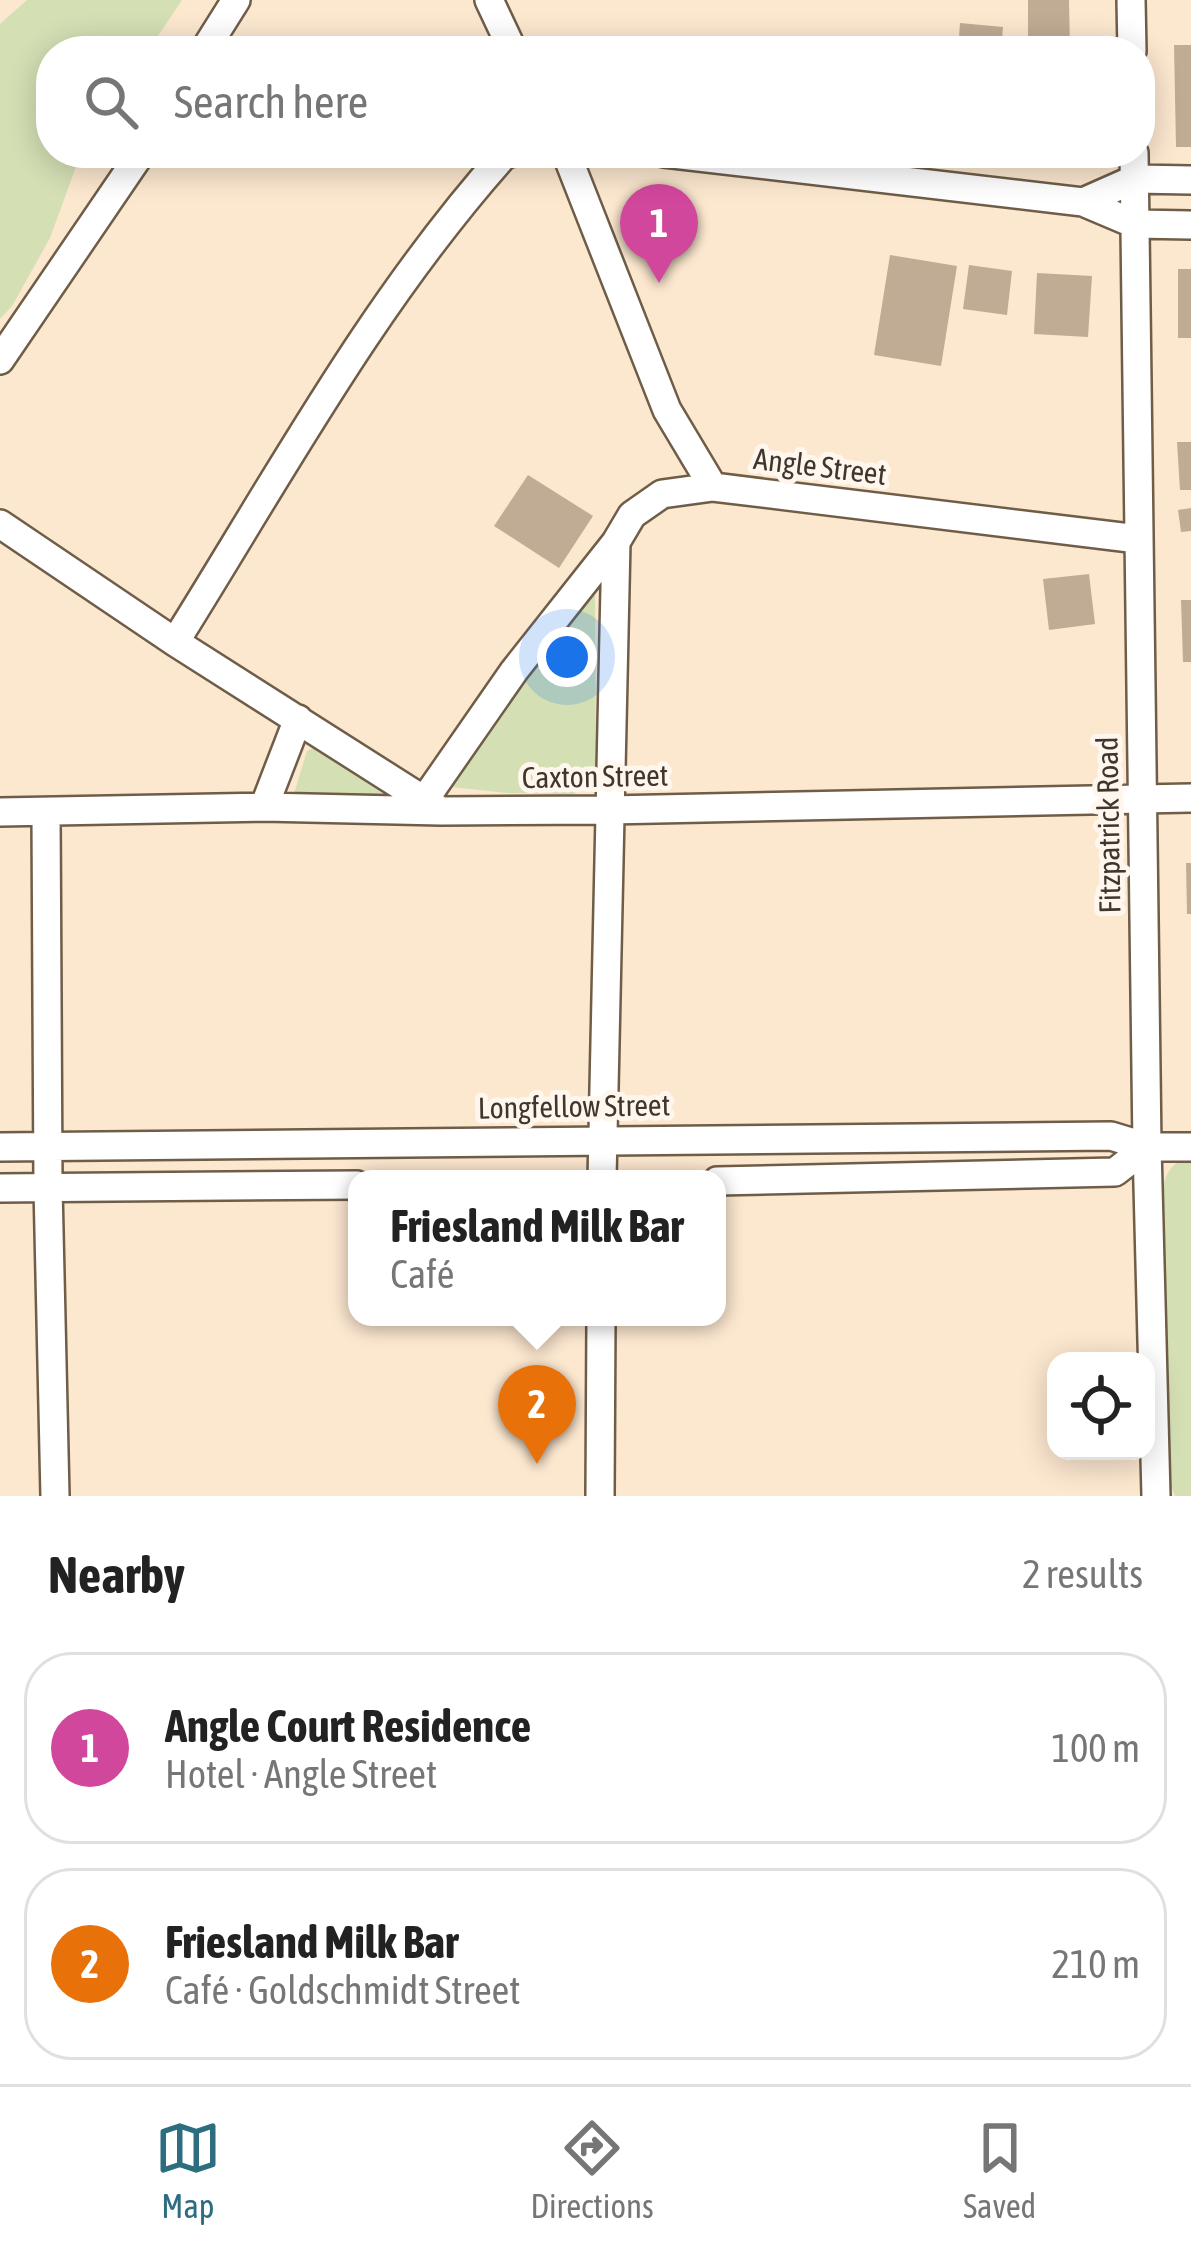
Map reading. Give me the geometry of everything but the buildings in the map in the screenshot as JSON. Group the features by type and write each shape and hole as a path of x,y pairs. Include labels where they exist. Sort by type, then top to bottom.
{"street":[{"path":"213,36 236,0"},
{"path":"489,0 506,36"},
{"path":"1131,0 1132,36"},
{"path":"0,360 131,168"},
{"path":"176,642 364,338 462,202 492,168"},
{"name":"Angle Street","path":"572,168 667,410 713,487 1138,539"},
{"path":"792,168 1083,202 1135,224 1191,225"},
{"path":"1083,202 1131,168"},
{"name":"Fitzpatrick Road","path":"1134,168 1156,1496"},
{"path":"1142,168 1191,180"},
{"path":"0,524 433,805 514,671 632,515 662,494 713,487"},
{"path":"602,1170 616,542"},
{"path":"264,807 298,719"},
{"name":"Caxton Street","path":"0,812 433,805 609,810 1191,798"},
{"path":"46,812 55,1496"},
{"name":"Longfellow Street","path":"0,1147 1111,1136 1147,1147 1191,1147"},
{"name":"Longfellow Street","path":"726,1181 1115,1172 1147,1147"},
{"path":"0,1188 348,1185"},
{"path":"600,1496 601,1326"}],"green space":[{"path":"27,0 182,0 158,36 36,36 36,168 76,168 50,238 0,319 0,24"},
{"path":"590,581 595,587 596,781 574,794 452,787"},
{"path":"323,743 391,794 293,797 307,751"},
{"path":"1191,1159 1191,1496 1175,1496 1165,1472 1162,1190 1171,1169"}],"place":[{"name":"Angle Court Residence","path":"659,283"},
{"name":"Friesland Milk Bar","path":"537,1464"}]}
